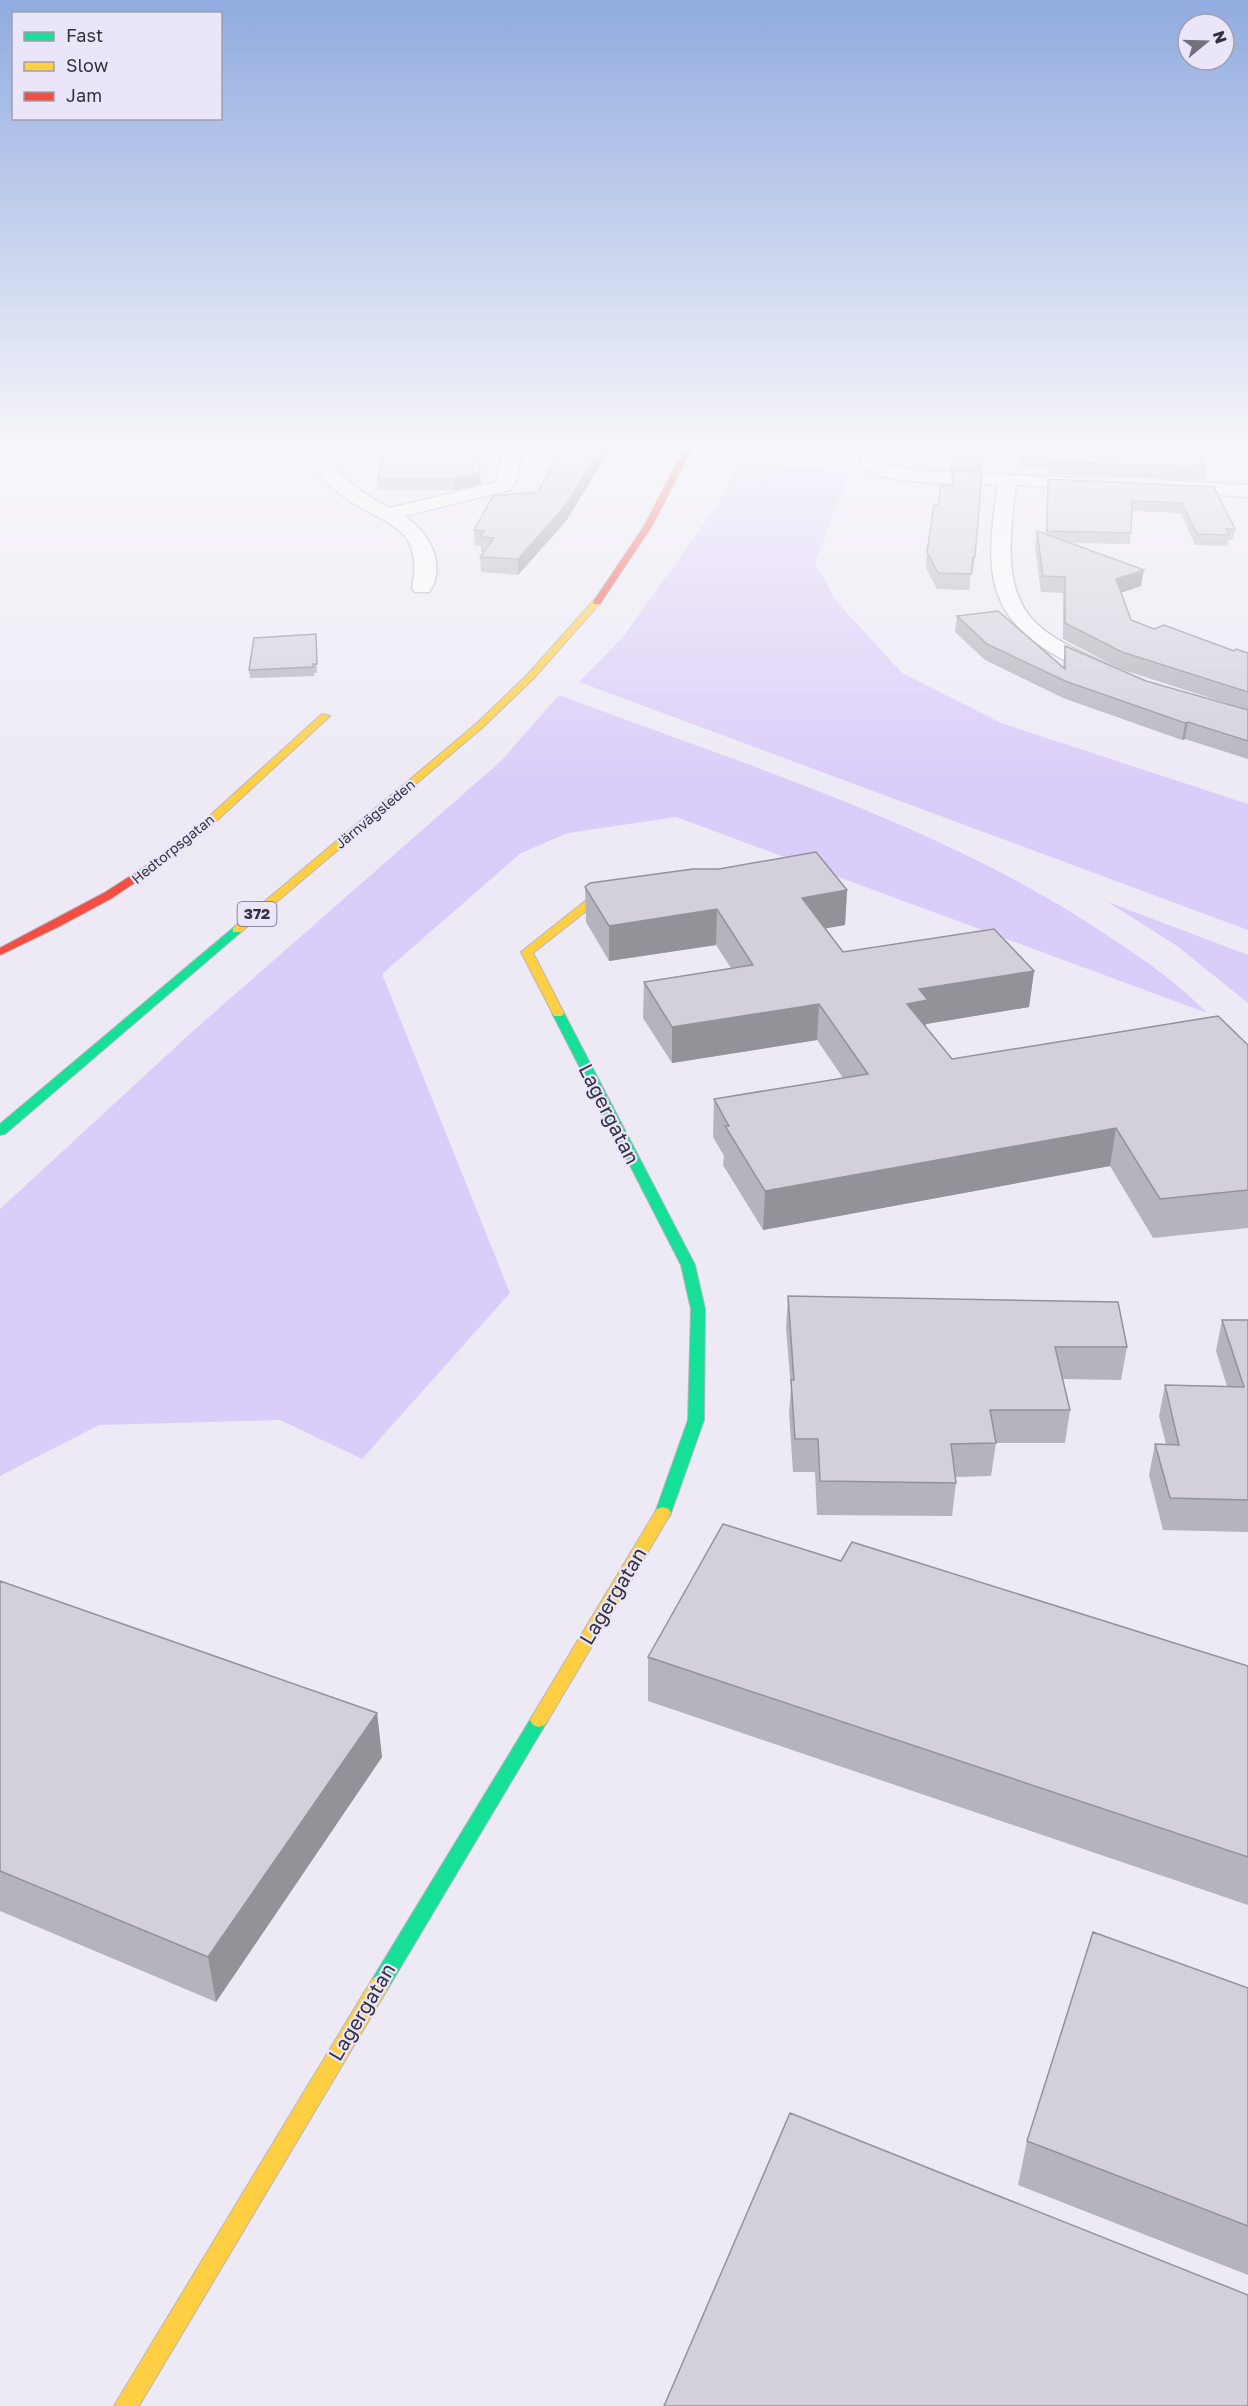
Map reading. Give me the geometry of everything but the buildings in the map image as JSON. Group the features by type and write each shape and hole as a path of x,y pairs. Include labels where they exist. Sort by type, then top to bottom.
{"street":[{"path":"422,588 429,569 427,557"},
{"name":"Järnvägsleden","path":"0,1131 427,770 512,694 554,651 630,557"},
{"path":"1004,557 1006,593 1012,608 1026,625 1048,641 1127,681"},
{"name":"Hedtorpsgatan","path":"0,952 123,889 185,841 325,716"},
{"name":"Lagergatan","path":"126,2406 668,1505 696,1420 699,1309 688,1265 527,952 602,893 637,893"}],"shaded area":[{"path":"680,557 817,557 815,563 837,602 902,673 1001,723 1248,804 1248,930 579,682 623,637"},
{"path":"559,695 843,801 913,830 982,863 1048,898 1124,946 1173,982 1207,1013 676,817 568,833 521,853 382,974 510,1293 362,1459 280,1420 99,1425 0,1476 0,1209 193,1031 501,761"},
{"path":"1108,902 1248,955 1248,1003 1177,946"}],"traffic: fast":[{"path":"0,1131 237,930"},
{"path":"558,1013 688,1265 698,1309 696,1420 663,1513"},
{"path":"380,1984 539,1720"}],"traffic: slow":[{"path":"237,930 479,726 531,676 597,602"},
{"path":"207,824 325,716"},
{"path":"558,1013 527,952 602,893 625,893"},
{"path":"539,1720 663,1513"},
{"path":"126,2406 380,1984"}],"traffic: jam":[{"path":"597,602 629,557"},
{"path":"0,952 83,910 133,880 207,824"}]}
